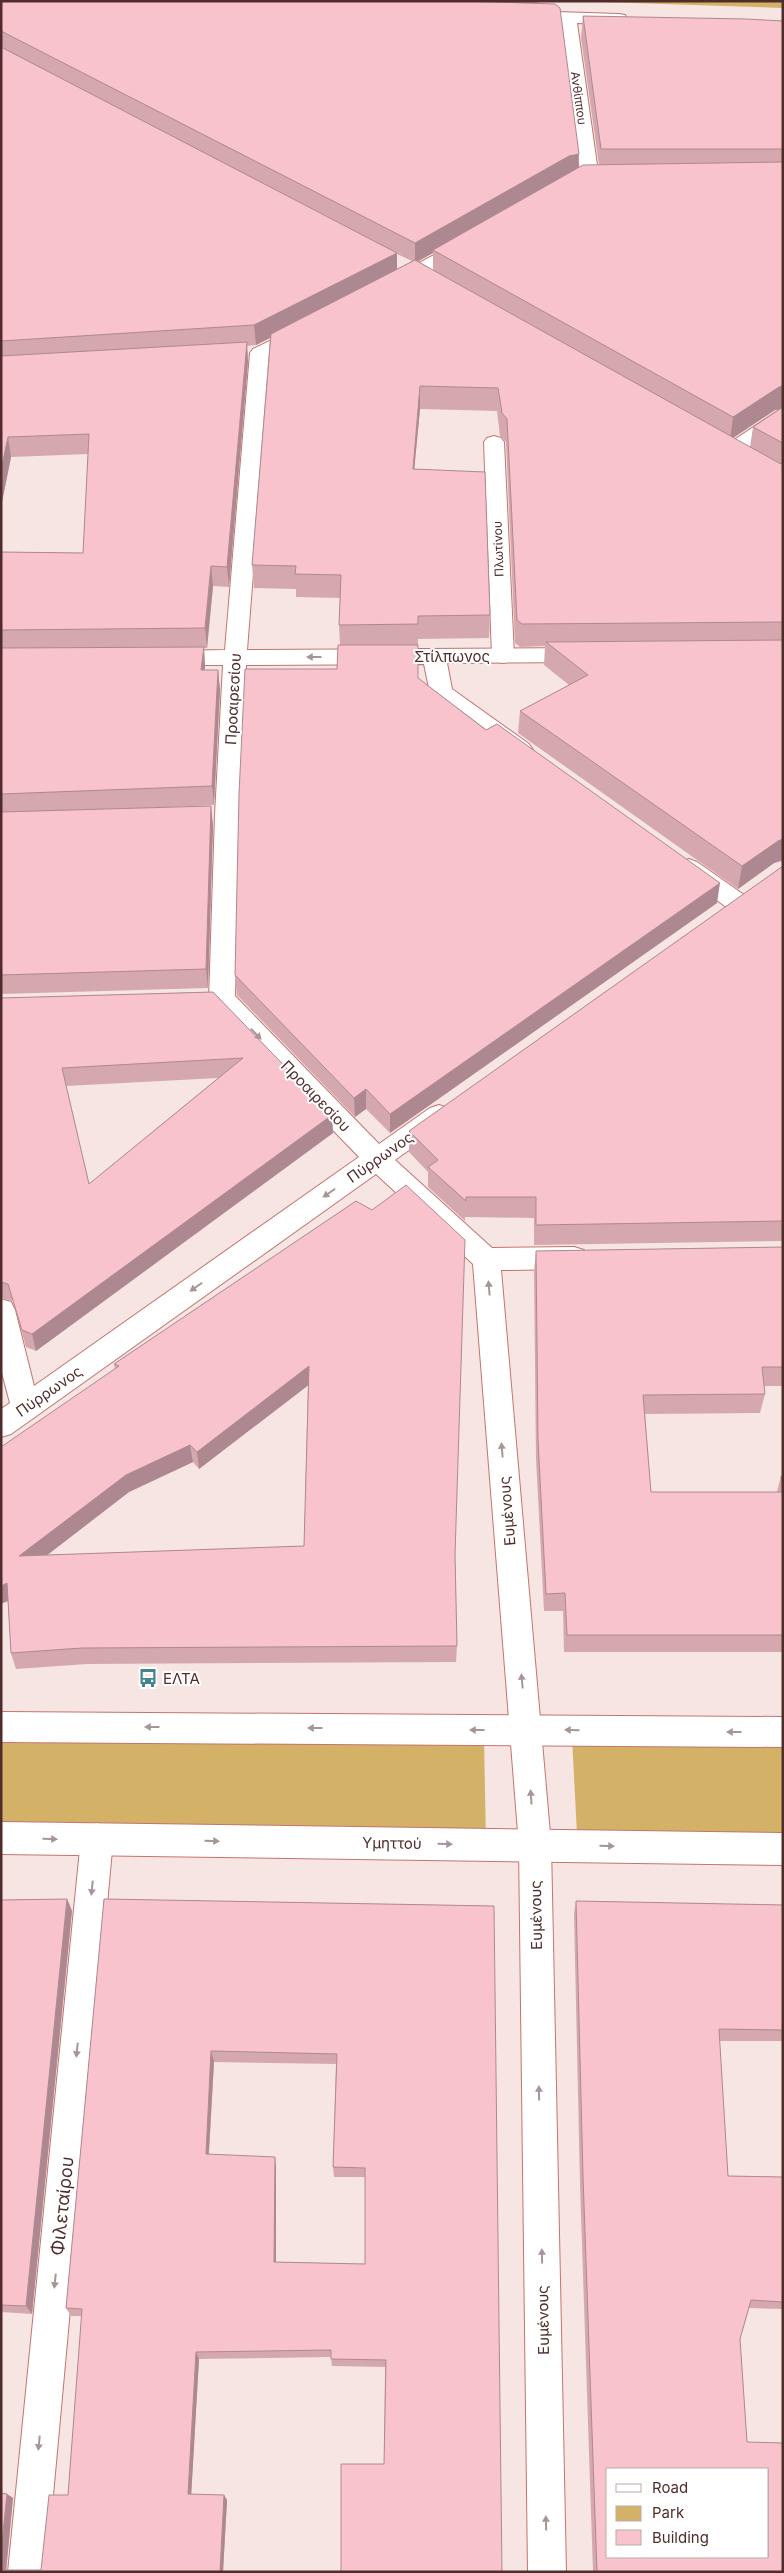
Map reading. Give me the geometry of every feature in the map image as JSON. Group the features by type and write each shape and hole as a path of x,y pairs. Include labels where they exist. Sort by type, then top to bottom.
{"street":[{"path":"509,16 636,19"},
{"name":"Ανθίππου","path":"568,17 583,180 609,179"},
{"path":"372,295 483,235"},
{"name":"Προαιρεσίου","path":"320,322 250,353 235,658 217,816 213,999 377,1159 486,1260"},
{"path":"733,450 783,416"},
{"name":"Πλωτίνου","path":"494,442 503,656"},
{"name":"Στίλπωνος","path":"147,658 599,655"},
{"path":"434,656 441,693 537,761"},
{"path":"674,857 738,903"},
{"path":"714,920 760,887"},
{"name":"Πύρρωνος","path":"1,1425 457,1102"},
{"path":"486,1260 595,1258"},
{"name":"Ευμένους","path":"486,1260 534,1845 547,2572"},
{"path":"1,1310 25,1408"},
{"path":"1,1727 783,1732"},
{"name":"Υμηττού","path":"1,1838 783,1849"},
{"name":"Φιλεταίρου","path":"27,2572 97,1839"}],"green space":[{"path":"571,1 783,1 783,8"},
{"path":"1,1737 484,1740 486,1841 1,1838"},
{"path":"572,1737 783,1738 783,1836 577,1834"}],"building":[{"path":"1,1 465,1 555,4 560,8 579,154 569,156 415,243 1,31"},
{"path":"583,16 783,21 783,149 601,149"},
{"path":"1,47 397,253 254,325 1,341"},
{"path":"783,162 783,386 733,417 433,250 583,165"},
{"path":"415,260 783,464 783,622 522,624 517,620 507,419 502,413 498,388 420,386 413,469 485,472 490,615 418,616 418,624 339,625 341,575 295,574 296,566 252,565 271,334"},
{"path":"247,342 227,567 211,566 205,628 1,630 1,552 83,553 89,434 8,437 1,470 1,356"},
{"path":"783,407 783,443 753,427"},
{"path":"783,640 783,839 742,866 520,711 588,675 546,642"},
{"path":"338,645 418,645 418,678 486,730 497,724 720,883 390,1114 366,1089 354,1098 235,975 239,794 245,669 337,669"},
{"path":"204,647 201,670 218,670 212,786 1,794 1,648"},
{"path":"211,806 206,969 1,975 1,812"},
{"path":"783,866 783,1221 536,1225 536,1197 466,1197 466,1201 428,1167 438,1160 409,1131"},
{"path":"213,992 332,1115 32,1334 22,1330 8,1284 1,1282 1,998","holes":["243,1058 89,1184 62,1068"]},
{"path":"406,1185 465,1240 455,1555 457,1646 82,1648 11,1653 7,1583 1,1586 1,1447 119,1366 114,1364 356,1201 372,1210","holes":["309,1366 304,1546 19,1556 126,1475 190,1445 197,1452"]},
{"path":"783,1247 783,1367 762,1367 765,1394 643,1395 651,1492 783,1492 783,1635 567,1635 565,1593 546,1594 538,1440 536,1251"},
{"path":"67,1899 26,2306 1,2305 1,1900"},
{"path":"104,1899 494,1906 502,2572 341,2572 341,2464 384,2464 386,2360 331,2359 331,2350 196,2352 188,2494 224,2495 220,2572 1,2572 1,2570 41,2570 49,2495 68,2495 82,2309 66,2308","holes":["211,2051 337,2054 333,2167 365,2168 365,2264 274,2262 275,2157 206,2154"]},
{"path":"576,1901 783,1905 783,2030 719,2029 728,2176 783,2177 783,2302 751,2300 740,2339 747,2442 783,2443 783,2572 597,2572 583,2176"},
{"path":"1,2493 7,2494 1,2552"}],"place":[{"name":"ΕΛΤΑ","path":"148,1678"}]}
